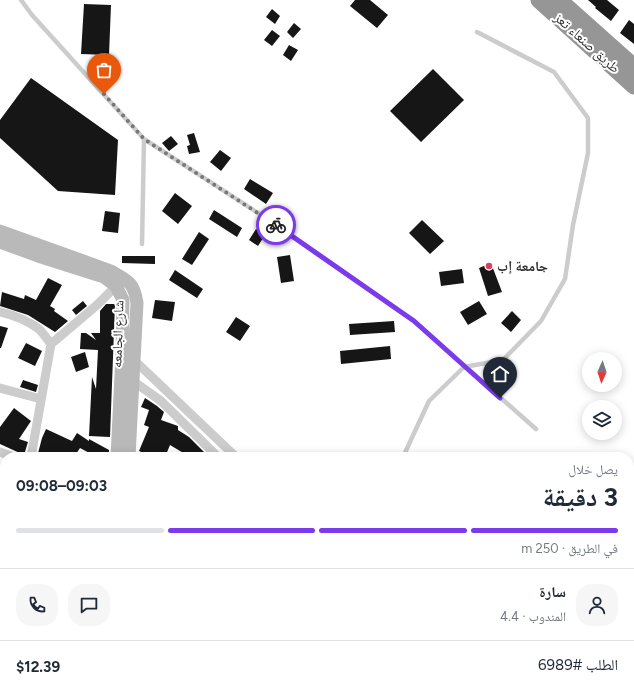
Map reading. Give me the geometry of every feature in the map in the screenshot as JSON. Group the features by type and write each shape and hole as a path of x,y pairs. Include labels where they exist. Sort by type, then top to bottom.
{"highway":[{"name":"طريق صنعاء تعز","path":"539,0 634,86"},
{"name":"طريق صنعاء تعز","path":"559,0 634,67"}],"street":[{"name":"شارع الجامعه","path":"0,231 111,271 122,283 122,355 117,452"},
{"name":"شارع الجامعه","path":"0,242 122,283 135,290 137,303 129,452"},
{"path":"32,452 50,344 122,283"},
{"path":"0,312 29,323 40,330 50,344"},
{"path":"134,360 231,452"},
{"path":"133,381 161,401 213,452"},
{"path":"0,388 41,399"}],"lane":[{"path":"20,0 144,139 275,224 408,317 536,429"},
{"path":"405,452 429,401 464,367 503,360 541,321 565,279 573,225 588,153 588,118 554,72 476,32"},
{"path":"142,244 144,139"}],"building":[{"path":"355,0 370,0 388,15 377,28 350,6"},
{"path":"588,0 607,0 619,10 611,21"},
{"path":"84,4 111,5 109,55 81,54"},
{"path":"272,9 280,16 275,24 266,17"},
{"path":"629,20 634,24 634,44 620,33"},
{"path":"294,23 301,29 293,38 287,32"},
{"path":"272,30 280,36 272,46 264,40"},
{"path":"289,45 298,50 291,61 283,55"},
{"path":"433,69 464,100 421,142 390,111"},
{"path":"31,78 118,140 115,195 58,191 0,138 0,120"},
{"path":"194,133 200,152 189,154 187,146 190,145 187,135"},
{"path":"171,136 178,144 169,151 162,143"},
{"path":"220,150 231,158 221,171 210,162"},
{"path":"250,179 273,193 266,204 244,189"},
{"path":"175,193 192,206 178,224 162,211"},
{"path":"214,210 242,228 237,237 209,219"},
{"path":"105,211 120,213 118,233 102,231"},
{"path":"422,220 444,241 430,254 409,233"},
{"path":"256,229 265,235 258,246 249,240"},
{"path":"199,232 209,239 192,265 182,259"},
{"path":"290,255 294,281 281,283 277,257"},
{"path":"122,256 155,256 155,264 122,263"},
{"path":"491,263 502,292 488,296 479,268"},
{"path":"462,269 464,283 441,286 439,272"},
{"path":"175,270 203,289 197,298 169,280"},
{"path":"48,278 62,285 50,306 55,309 54,311 68,321 55,332 28,315 0,306 2,292 24,299 25,295 36,300"},
{"path":"155,300 175,302 172,321 152,318"},
{"path":"83,301 87,306 76,315 72,310"},
{"path":"479,301 487,314 468,325 460,312"},
{"path":"106,304 115,304 110,437 89,436 92,377 96,389 98,350 80,349 81,333 86,333 96,340 91,333 100,333 100,311"},
{"path":"512,311 521,320 511,332 501,323"},
{"path":"236,317 250,326 240,341 226,332"},
{"path":"394,321 395,332 350,335 349,324"},
{"path":"0,326 8,328 1,348 0,348"},
{"path":"26,343 42,351 35,366 18,358"},
{"path":"390,346 391,359 341,364 340,351"},
{"path":"85,352 89,367 76,372 71,357"},
{"path":"23,380 38,385 36,392 20,387"},
{"path":"145,398 157,406 164,412 161,420 178,426 178,430 189,437 204,452 182,452 170,445 167,452 139,451 149,427 144,425 149,410 141,407"},
{"path":"14,408 31,421 19,439 28,442 25,452 17,452 0,444 0,427"},
{"path":"46,429 72,441 77,433 89,441 89,439 109,450 109,452 88,452 80,448 77,452 38,452"}],"way so far":[{"path":"104,94 144,139 276,225"}],"place":[{"name":"جامعة إب","path":"489,266"}],"route":[{"path":"276,225 414,321 500,398"}]}
